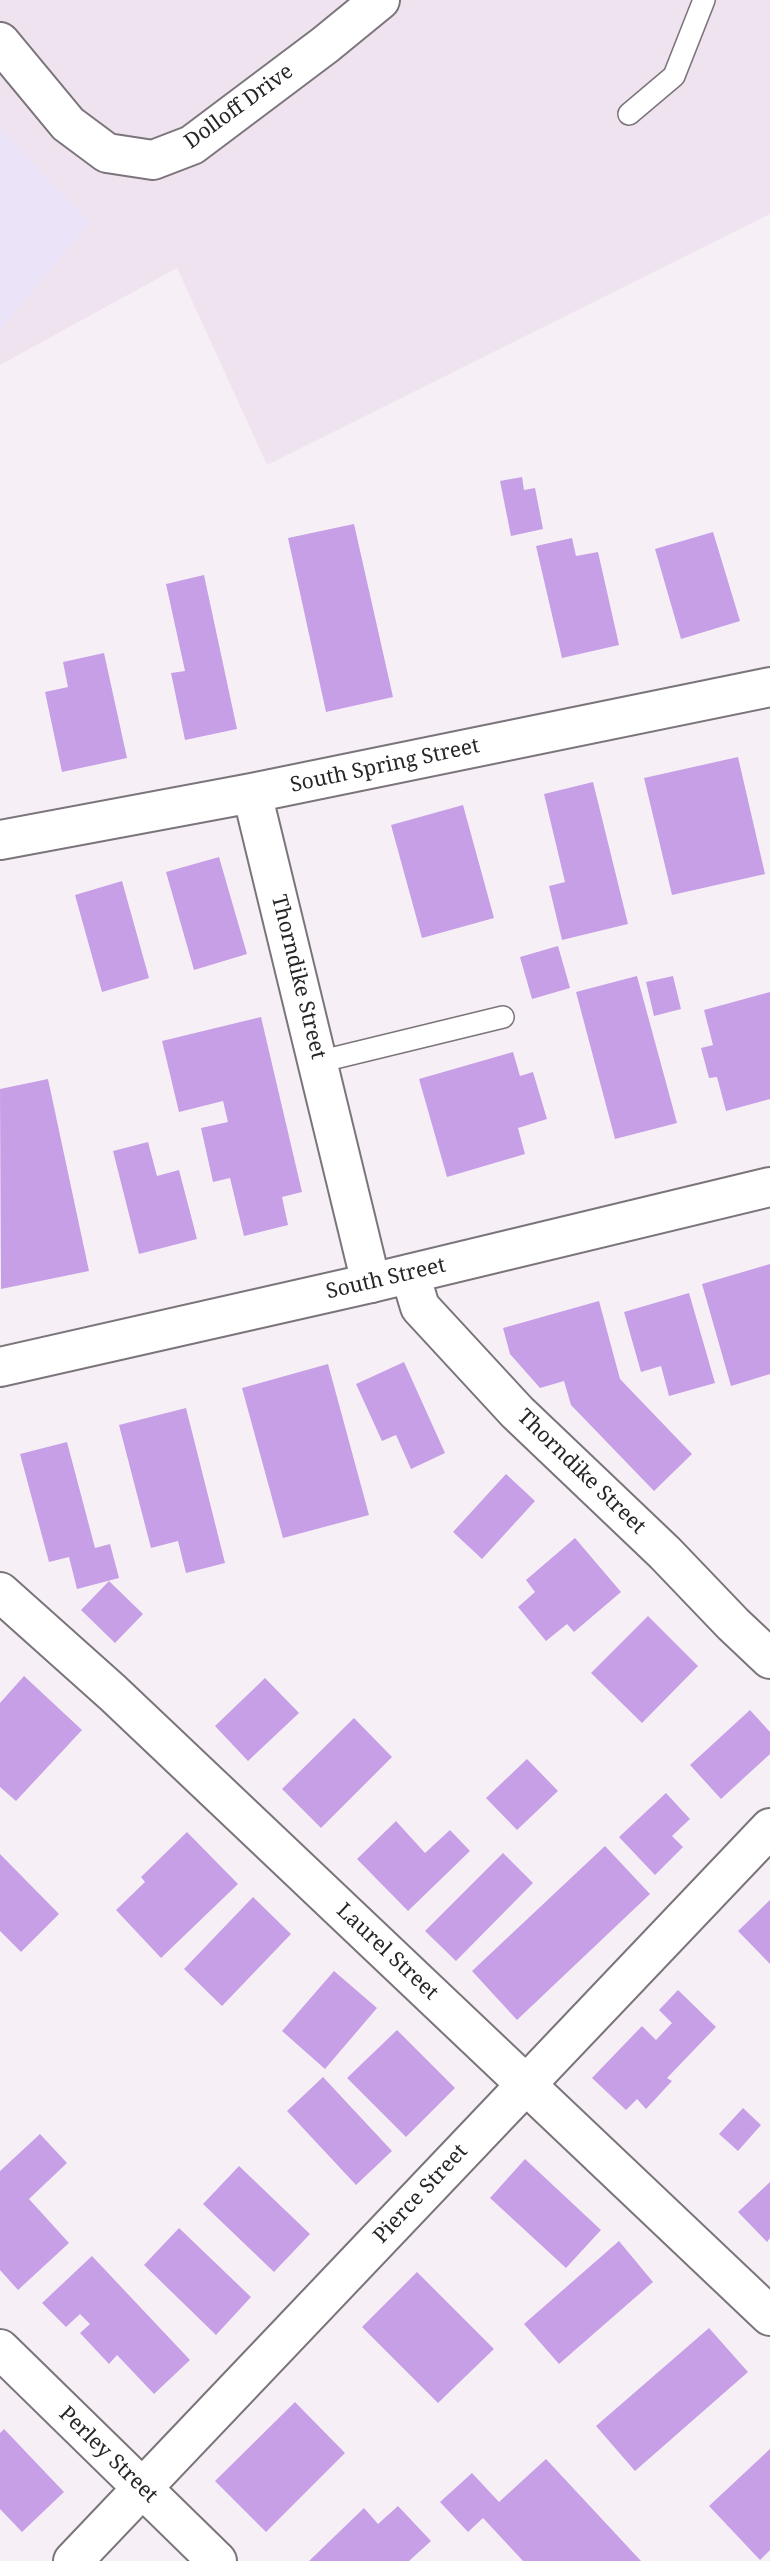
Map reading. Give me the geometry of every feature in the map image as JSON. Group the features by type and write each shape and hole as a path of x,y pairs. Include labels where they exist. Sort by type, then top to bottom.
{"street":[{"name":"Dolloff Drive","path":"0,42 68,124 107,153 153,160 191,145 325,45 380,0"},
{"name":"South Spring Street","path":"0,840 252,793 770,687"},
{"name":"Thorndike Street","path":"252,793 371,1283"},
{"name":"South Street","path":"0,1367 410,1274 770,1187"},
{"name":"Thorndike Street","path":"410,1274 420,1307 517,1412 665,1553 733,1625 770,1659"},
{"name":"Laurel Street","path":"0,1592 113,1693 770,2316"},
{"name":"Pierce Street","path":"73,2561 770,1828"},
{"name":"Perley Street","path":"0,2348 217,2561"}],"lane":[{"path":"629,114 674,76 704,0"},
{"path":"318,1062 503,1017"}],"shaded area":[{"path":"0,0 770,0 770,214 267,465 177,268 0,365"},
{"path":"0,127 90,223 0,330"}],"building":[{"path":"522,477 524,490 535,488 543,529 511,536 500,481"},
{"path":"354,524 393,697 326,712 288,538"},
{"path":"713,532 740,621 681,639 655,549"},
{"path":"572,538 576,556 598,552 619,645 562,658 536,546"},
{"path":"204,575 237,729 185,740 171,673 185,671 166,584"},
{"path":"104,653 127,758 62,772 45,692 68,687 63,662"},
{"path":"738,757 765,874 672,895 644,778"},
{"path":"593,782 628,924 562,940 549,886 565,882 544,794"},
{"path":"463,805 494,918 422,938 391,825"},
{"path":"219,857 247,954 194,970 166,872"},
{"path":"122,881 149,978 102,992 75,895"},
{"path":"558,946 570,988 532,999 520,957"},
{"path":"637,976 677,1123 615,1139 576,992"},
{"path":"673,976 681,1009 654,1016 646,982"},
{"path":"770,992 770,1099 726,1111 717,1077 709,1078 701,1048 713,1045 704,1010"},
{"path":"261,1017 302,1192 282,1197 288,1225 244,1236 230,1178 213,1182 201,1128 228,1122 223,1101 179,1112 162,1041"},
{"path":"513,1052 520,1076 533,1072 547,1119 518,1128 525,1154 447,1177 419,1079"},
{"path":"48,1079 89,1271 1,1289 0,1089"},
{"path":"148,1142 157,1176 179,1170 197,1239 139,1254 113,1151"},
{"path":"770,1264 770,1374 731,1386 702,1284"},
{"path":"689,1293 715,1383 669,1396 661,1366 641,1372 624,1312"},
{"path":"599,1301 620,1379 692,1454 654,1491 571,1405 564,1381 540,1388 510,1354 503,1328"},
{"path":"404,1362 445,1453 411,1469 396,1435 382,1441 356,1384"},
{"path":"328,1364 369,1515 283,1538 242,1388"},
{"path":"186,1408 225,1563 186,1573 178,1541 151,1548 119,1425"},
{"path":"67,1442 95,1548 110,1544 119,1578 77,1589 69,1557 49,1562 20,1454"},
{"path":"506,1474 535,1501 482,1559 453,1532"},
{"path":"575,1538 621,1592 574,1632 567,1624 546,1641 518,1607 535,1592 526,1580"},
{"path":"109,1581 143,1614 115,1643 81,1610"},
{"path":"648,1616 698,1666 642,1723 591,1673"},
{"path":"24,1676 82,1730 16,1801 0,1787 0,1703"},
{"path":"265,1678 299,1713 248,1761 215,1726"},
{"path":"750,1710 770,1732 770,1754 721,1799 690,1765"},
{"path":"354,1718 392,1757 321,1828 282,1789"},
{"path":"527,1759 558,1791 517,1830 486,1798"},
{"path":"666,1793 690,1819 672,1836 683,1847 655,1875 619,1837"},
{"path":"396,1821 425,1853 450,1830 470,1851 408,1911 357,1859"},
{"path":"187,1832 238,1884 161,1958 116,1910 145,1882 141,1877"},
{"path":"605,1846 650,1894 517,2020 472,1971"},
{"path":"503,1853 533,1883 456,1961 425,1931"},
{"path":"0,1854 59,1914 21,1952 0,1931"},
{"path":"253,1897 291,1934 222,2006 184,1969"},
{"path":"770,1900 770,1964 738,1931"},
{"path":"334,1971 377,2008 325,2069 282,2031"},
{"path":"678,1990 716,2027 667,2078 672,2081 646,2109 637,2099 626,2110 592,2078 642,2026 656,2040 672,2023 659,2010"},
{"path":"397,2030 455,2088 406,2137 347,2078"},
{"path":"323,2077 392,2151 356,2185 287,2111"},
{"path":"743,2108 761,2125 738,2151 719,2134"},
{"path":"40,2134 67,2163 29,2199 69,2243 18,2290 0,2270 0,2171"},
{"path":"525,2159 601,2230 566,2268 490,2198"},
{"path":"239,2166 310,2234 274,2272 203,2204"},
{"path":"770,2182 770,2238 767,2242 738,2212"},
{"path":"179,2228 251,2297 216,2335 144,2265"},
{"path":"619,2241 653,2282 559,2364 524,2324"},
{"path":"92,2256 190,2360 154,2394 117,2355 109,2364 80,2333 90,2324 80,2314 66,2327 42,2303"},
{"path":"417,2272 494,2349 438,2403 362,2327"},
{"path":"709,2328 748,2372 635,2471 596,2426"},
{"path":"295,2402 345,2453 266,2532 215,2481"},
{"path":"4,2429 64,2492 22,2532 0,2509 0,2433"},
{"path":"770,2449 770,2550 760,2560 709,2506"},
{"path":"546,2459 641,2561 523,2561 483,2518 468,2532 440,2502 472,2473 499,2502"},
{"path":"398,2506 431,2541 409,2561 309,2561 364,2508 378,2524"}]}
